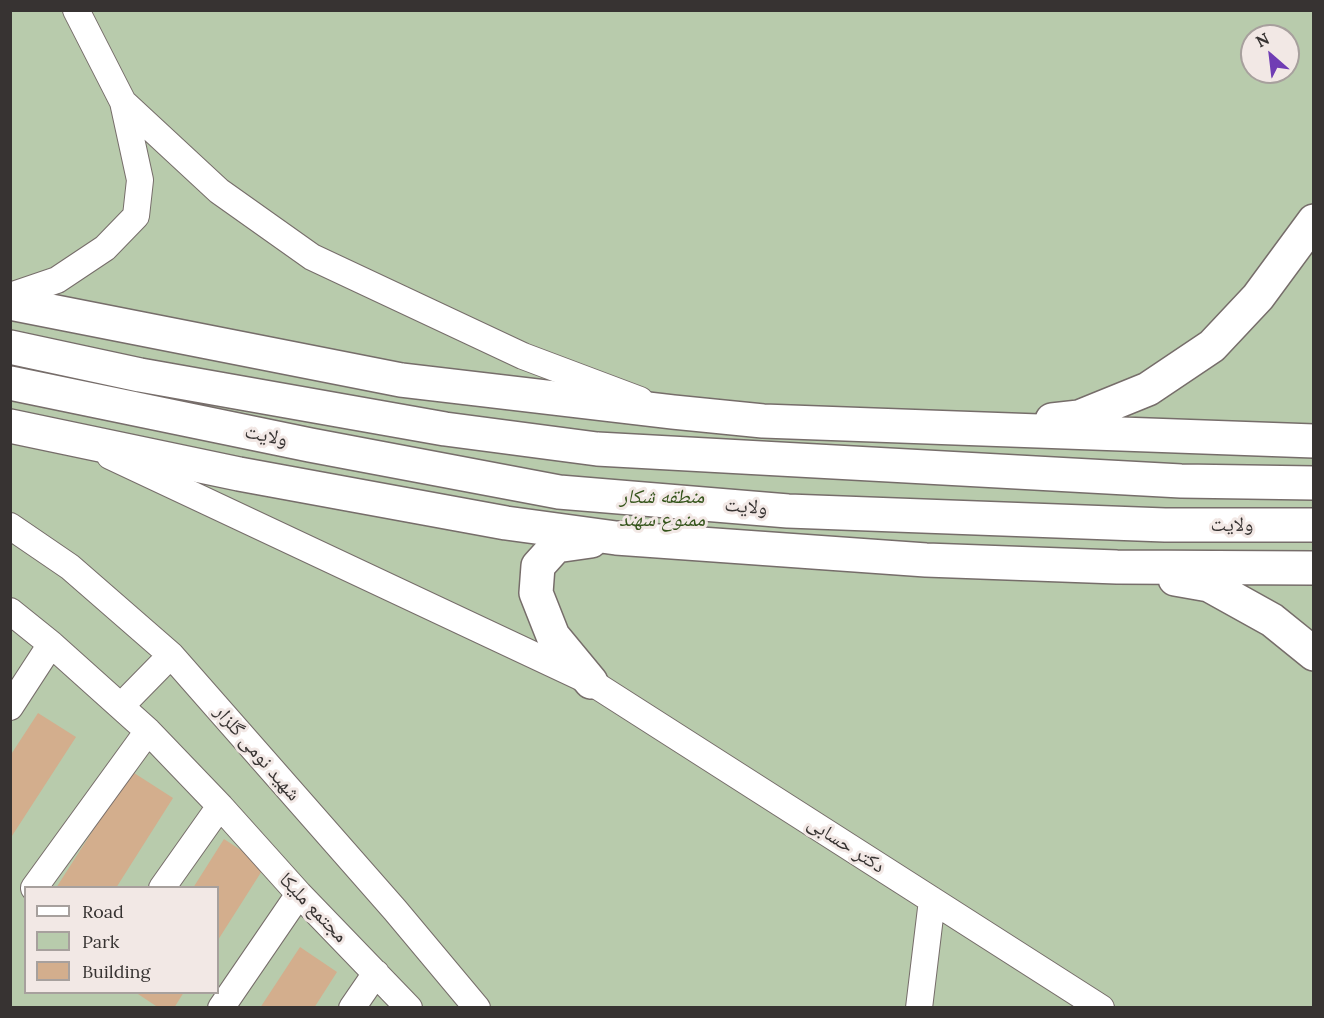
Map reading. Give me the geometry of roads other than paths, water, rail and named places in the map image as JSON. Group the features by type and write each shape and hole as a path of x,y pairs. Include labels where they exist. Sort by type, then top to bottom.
{"main road":[{"path":"971,429 1079,417 1148,389 1212,346 1258,297 1314,221"},
{"path":"10,303 401,380 673,412 763,421 1314,441"},
{"name":"ولایت","path":"10,347 140,375 445,429 597,449 1181,481 1314,483"},
{"name":"ولایت","path":"10,383 310,445 559,492 788,511 1166,525 1314,525"},
{"path":"597,449 763,421"},
{"path":"10,426 239,474 471,517 615,538 926,560 1117,567 1314,567"},
{"path":"788,511 926,560"},
{"path":"591,682 553,636 536,593 538,566 556,546 615,538"},
{"path":"1117,567 1209,585 1272,620 1314,654"}],"street":[{"path":"10,296 57,280 105,248 136,216 140,180 123,102 76,10"},
{"path":"123,102 219,191 312,257 523,356 673,412"},
{"name":"دکتر حسابی","path":"71,438 591,682 1101,1008"},
{"name":"شهید نومی گلزار","path":"10,526 70,567 171,656 395,910 477,1008"},
{"name":"مجتمع ملیکا","path":"10,611 51,644 148,731 220,806 299,894 409,1008"},
{"path":"10,707 51,644"},
{"path":"121,706 171,656"},
{"path":"35,886 148,731"},
{"path":"163,886 220,806"},
{"path":"221,1008 299,894"},
{"path":"919,1008 932,900"},
{"path":"352,1008 376,974"}],"park label":[{"name":"منطقه شکار ممنوع سهند","path":"662,508"}]}
